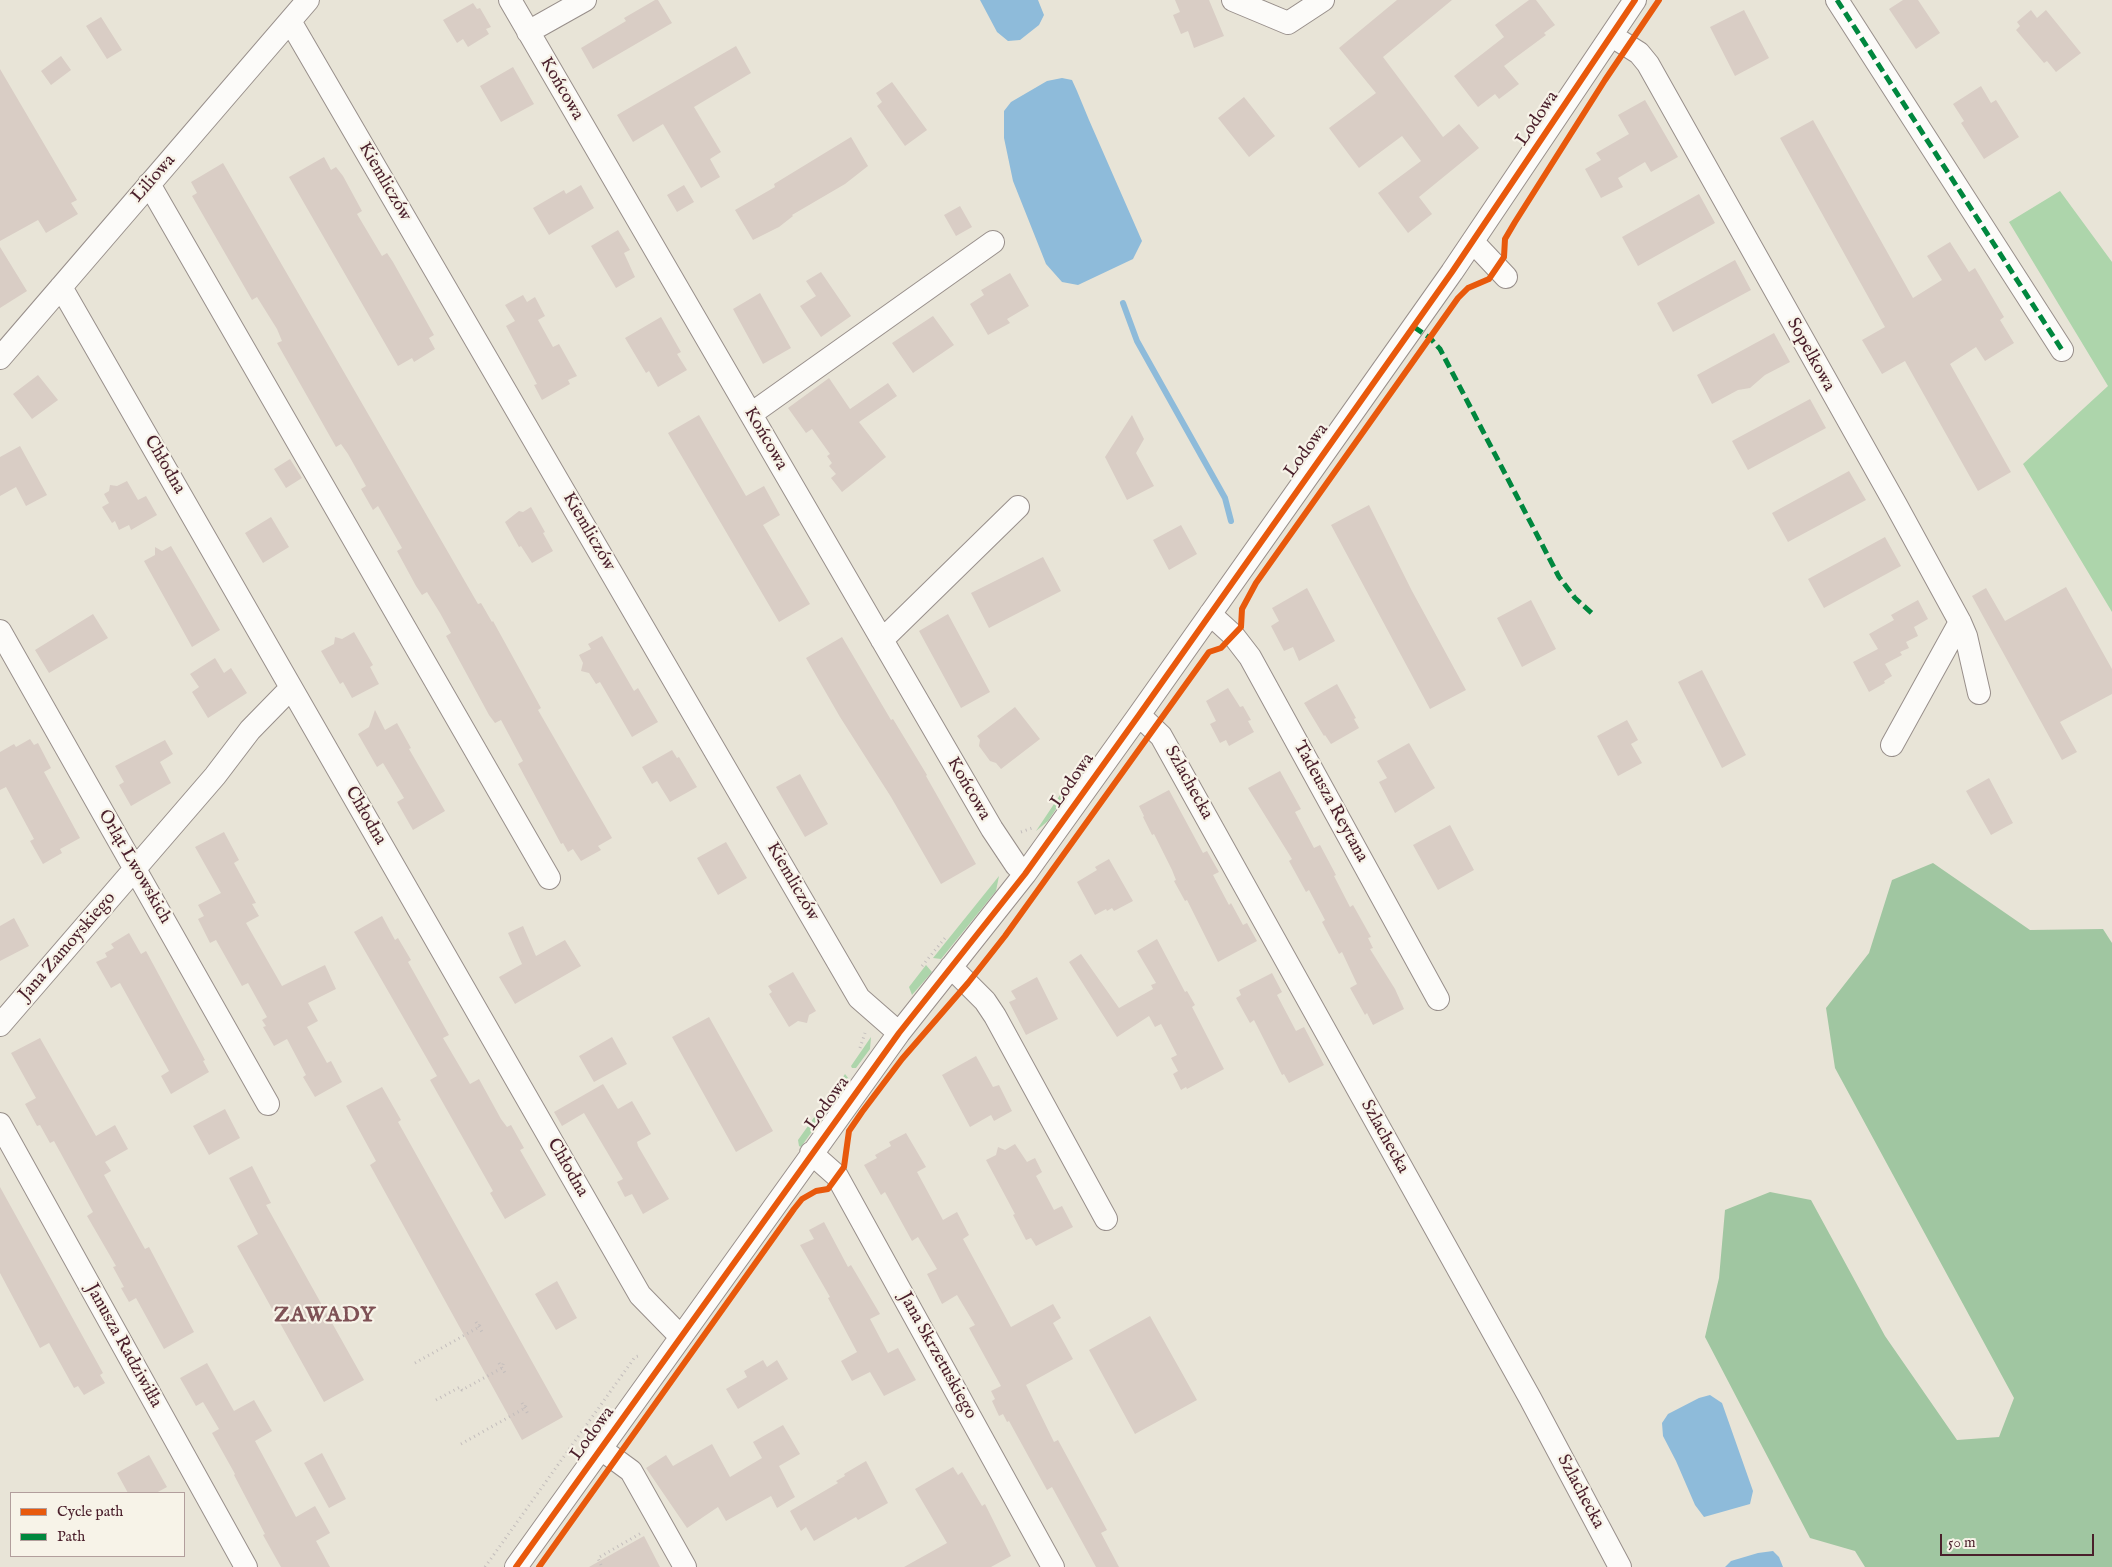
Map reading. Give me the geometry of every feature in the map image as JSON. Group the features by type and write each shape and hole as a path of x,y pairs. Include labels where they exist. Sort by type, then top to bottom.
{"street":[{"name":"Liliowa","path":"0,358 308,0"},
{"name":"Końcowa","path":"510,0 992,829 1016,865 1025,874"},
{"path":"528,32 585,0"},
{"path":"1233,0 1288,23 1324,0"},
{"name":"Lodowa","path":"516,1567 682,1337 811,1153 899,1033 1025,874 1139,715 1473,242 1635,0"},
{"path":"1837,0 2062,350"},
{"name":"Kiemliczów","path":"290,20 859,998 899,1033"},
{"name":"Sopelkowa","path":"1612,36 1639,53 1648,64 1960,622 1966,636 1978,693"},
{"path":"149,184 549,878"},
{"path":"751,414 993,242"},
{"path":"1473,242 1506,277"},
{"name":"Chłodna","path":"61,287 640,1295 682,1337"},
{"path":"882,640 1018,507"},
{"name":"Tadeusza Reytana","path":"1210,614 1233,635 1250,657 1438,999"},
{"path":"1892,745 1960,622"},
{"name":"Orląt Lwowskich","path":"0,630 268,1104"},
{"name":"Jana Zamoyskiego","path":"0,1025 215,776 250,730 292,688"},
{"name":"Szlachecka","path":"1139,715 1161,736 1525,1390 1620,1567"},
{"path":"951,967 985,1001 1106,1220"},
{"name":"Janusza Radziwiłła","path":"0,1124 246,1567"},
{"name":"Jana Skrzetuskiego","path":"811,1153 837,1176 1053,1567"},
{"path":"601,1449 631,1471 685,1567"}],"path":[{"path":"479,1327 481,1321"},
{"path":"476,1322 482,1332"},
{"path":"415,1363 479,1327 486,1328"},
{"path":"485,1567 635,1357 642,1355"},
{"path":"502,1368 504,1362"},
{"path":"499,1363 505,1373"},
{"path":"436,1400 460,1387 462,1390 502,1368 509,1369"},
{"path":"461,1444 525,1408 527,1402"},
{"path":"522,1403 528,1414"},
{"path":"525,1408 531,1410"},
{"path":"601,1565 598,1558 650,1529"}],"green space":[{"path":"2060,191 2112,262 2112,612 2023,464 2108,386 2009,222"},
{"path":"1064,789 1066,794 1048,821 1036,831"},
{"path":"1933,863 2030,930 2103,929 2112,943 2112,1567 1865,1567 1855,1551 1810,1538 1705,1337 1719,1278 1725,1210 1770,1192 1811,1200 1885,1336 1957,1440 1999,1437 2014,1398 1835,1068 1826,1008 1869,953 1892,880"},
{"path":"999,876 996,891 941,959 933,958"},
{"path":"926,965 932,972 912,995 909,987"},
{"path":"871,1037 870,1049 856,1068 852,1068 851,1066"},
{"path":"845,1074 849,1079 801,1147 799,1146 798,1140"}],"water":[{"path":"980,0 1038,0 1044,15 1039,25 1020,40 1008,41 997,32"},
{"path":"1062,78 1072,80 1142,241 1133,259 1078,285 1062,282 1046,264 1013,181 1004,138 1004,111 1011,102 1047,81"},
{"path":"1710,1395 1722,1403 1753,1491 1750,1504 1704,1517 1695,1505 1663,1436 1662,1423 1668,1414 1699,1398"},
{"path":"1773,1551 1779,1557 1783,1567 1725,1567 1731,1561 1758,1553"}],"building":[{"path":"658,0 672,23 593,69 581,48 626,21 624,18"},
{"path":"1175,0 1209,0 1224,36 1194,48 1188,31 1181,34 1173,15 1180,12"},
{"path":"1397,0 1452,0 1383,57 1443,137 1459,124 1479,148 1419,197 1432,214 1408,233 1378,193 1421,161 1402,136 1359,168 1329,128 1376,93 1339,48"},
{"path":"1529,0 1536,0 1555,25 1544,33 1546,35 1504,66 1519,84 1499,99 1495,94 1478,107 1454,76 1504,37 1495,25"},
{"path":"1903,0 1918,0 1940,33 1916,49 1889,9"},
{"path":"473,3 477,9 480,8 491,27 486,29 489,34 468,47 463,39 457,43 443,20"},
{"path":"1744,10 1769,58 1735,76 1710,27"},
{"path":"2031,10 2037,18 2046,10 2081,53 2056,72 2047,61 2044,63 2016,30 2020,26 2017,22"},
{"path":"101,17 122,50 107,59 86,26"},
{"path":"736,46 751,73 694,107 721,152 710,159 720,177 701,188 663,124 633,142 617,115"},
{"path":"61,56 71,70 51,85 41,71"},
{"path":"513,67 534,104 501,122 480,86"},
{"path":"0,69 77,200 71,203 78,214 46,233 38,220 0,241"},
{"path":"892,82 927,130 905,146 877,106 882,102 876,93"},
{"path":"1981,86 1991,103 1996,100 2019,137 1984,159 1961,123 1964,121 1953,104"},
{"path":"1244,97 1275,136 1249,157 1218,118"},
{"path":"1645,100 1678,157 1651,172 1645,162 1618,178 1623,187 1601,198 1585,169 1601,160 1596,153 1629,134 1618,115"},
{"path":"1813,120 1913,298 1942,280 1927,256 1950,242 1969,272 1975,268 2004,317 2000,320 2014,343 1985,361 1976,347 1950,364 2011,472 1978,491 1905,361 1882,374 1862,340 1885,327 1780,138"},
{"path":"851,137 868,166 845,184 792,215 779,227 753,240 735,210 775,187 774,184"},
{"path":"324,157 331,170 336,167 343,176 362,211 357,214 382,256 387,253 393,262 434,335 429,338 435,349 414,362 412,358 398,366 289,177"},
{"path":"223,163 478,604 481,603 493,621 541,708 538,710 612,838 598,846 601,850 581,861 573,849 568,852 563,843 561,844 518,764 523,761 501,720 495,723 489,715 446,636 451,633 440,613 427,592 422,595 416,586 397,551 402,548 378,506 373,510 361,489 366,486 348,454 341,444 336,447 277,343 282,341 277,329 257,297 252,300 192,196 197,193 191,182"},
{"path":"581,185 594,208 549,235 533,208 564,190 566,194"},
{"path":"684,185 694,202 677,212 667,195"},
{"path":"1699,194 1715,223 1638,266 1622,237"},
{"path":"960,206 972,227 956,236 944,215"},
{"path":"618,230 630,250 624,253 635,277 616,288 591,246"},
{"path":"0,247 27,291 0,308"},
{"path":"1735,260 1751,290 1673,332 1657,303"},
{"path":"821,272 851,316 821,337 800,306 816,296 806,281"},
{"path":"1010,273 1029,306 1007,319 1010,323 988,335 970,304 984,295 981,290"},
{"path":"760,293 791,348 763,364 733,309"},
{"path":"523,295 527,302 535,297 545,316 538,320 553,347 559,344 577,376 568,380 570,384 542,400 534,385 537,384 506,326 515,321 505,305"},
{"path":"933,316 954,345 913,373 892,343"},
{"path":"661,317 681,352 677,354 687,370 658,387 649,371 646,373 625,338"},
{"path":"1774,333 1790,362 1765,375 1750,388 1738,390 1712,404 1697,375"},
{"path":"38,375 58,400 32,419 13,394"},
{"path":"829,378 850,409 888,383 897,396 859,422 886,457 842,492 831,478 836,474 829,466 832,463 827,456 830,454 812,429 806,433 788,408"},
{"path":"1810,399 1826,428 1748,470 1732,441"},
{"path":"699,415 746,496 764,486 780,515 763,525 810,604 779,622 668,433"},
{"path":"1132,415 1144,439 1136,453 1154,486 1127,500 1105,457"},
{"path":"20,446 47,495 26,506 16,487 0,496 0,457"},
{"path":"290,459 302,478 286,488 274,469"},
{"path":"1849,471 1866,500 1788,542 1772,513"},
{"path":"127,481 138,500 146,496 157,515 131,530 129,525 119,530 115,521 112,523 102,507 109,503 104,494 109,491 110,485 117,486"},
{"path":"1369,505 1412,591 1466,690 1430,709 1331,525"},
{"path":"531,507 553,551 532,563 521,546 519,547 505,522 519,511 523,512"},
{"path":"271,517 289,547 263,563 245,533"},
{"path":"1181,525 1197,554 1169,570 1153,540"},
{"path":"1885,537 1901,566 1824,608 1808,579"},
{"path":"171,546 220,630 192,647 144,561 155,555 155,547 162,551"},
{"path":"1043,557 1061,591 989,628 971,593"},
{"path":"2066,587 2112,669 2112,694 2060,722 2077,752 2062,760 1972,596 1986,588 2005,621"},
{"path":"1307,588 1335,641 1299,661 1293,647 1284,651 1271,626 1279,621 1272,608"},
{"path":"1531,600 1556,649 1522,667 1497,618"},
{"path":"1918,600 1928,619 1914,627 1918,636 1906,642 1909,648 1900,652 1902,655 1885,664 1892,676 1884,681 1885,683 1869,692 1853,662 1878,649 1869,634 1894,620 1891,615"},
{"path":"93,614 108,638 49,673 35,650"},
{"path":"948,614 990,692 961,708 919,631"},
{"path":"354,632 373,665 370,667 379,684 352,698 343,682 340,684 321,651 334,644 335,637 342,639"},
{"path":"602,636 634,691 638,688 658,722 632,737 600,682 596,684 589,673 581,671 583,663 579,655 591,649 588,644"},
{"path":"842,637 891,720 893,719 927,775 976,864 941,884 891,797 840,717 806,658"},
{"path":"215,658 224,673 231,668 247,693 208,718 192,692 199,687 190,674"},
{"path":"1702,670 1746,755 1722,768 1678,682"},
{"path":"1337,684 1356,718 1354,719 1359,728 1331,744 1304,703"},
{"path":"1228,688 1240,707 1243,706 1251,720 1248,721 1254,732 1229,746 1226,740 1220,743 1210,724 1216,721 1206,701"},
{"path":"1015,707 1040,739 1001,769 996,763 990,761 979,746 980,740 977,736"},
{"path":"375,710 385,730 397,723 411,748 409,749 445,811 413,830 397,802 404,798 383,763 377,767 358,734 369,727"},
{"path":"1627,720 1638,740 1631,744 1642,763 1618,776 1597,736"},
{"path":"30,739 34,745 38,743 51,768 44,772 80,838 60,849 62,853 43,864 30,841 34,839 6,787 0,790 0,752 14,744 16,747"},
{"path":"165,740 173,754 160,762 171,783 131,806 119,785 124,782 115,766"},
{"path":"1409,743 1435,788 1395,813 1379,782 1387,778 1377,761"},
{"path":"672,750 677,758 679,757 697,787 670,802 657,781 652,784 642,767"},
{"path":"1280,771 1301,809 1295,812 1314,848 1320,845 1350,907 1353,905 1371,937 1368,938 1373,948 1370,949 1395,989 1404,1009 1373,1025 1367,1013 1365,1015 1350,988 1357,984 1342,952 1339,954 1322,922 1325,920 1309,890 1306,892 1289,861 1292,859 1248,788"},
{"path":"800,774 828,824 805,837 776,787"},
{"path":"1989,778 2013,823 1991,835 1966,791"},
{"path":"1169,790 1203,853 1207,851 1219,872 1213,875 1229,905 1231,903 1243,925 1247,923 1257,941 1218,962 1187,900 1185,901 1174,881 1176,880 1172,870 1154,834 1152,835 1139,806"},
{"path":"1450,825 1474,870 1438,890 1413,845"},
{"path":"224,832 239,860 234,863 256,903 252,904 259,916 246,923 282,986 325,965 336,989 308,1003 318,1021 307,1027 327,1063 331,1061 342,1082 315,1097 303,1077 306,1075 287,1039 274,1046 263,1027 266,1026 262,1020 267,1017 248,983 242,986 216,940 210,943 198,919 204,916 198,905 221,893 195,847"},
{"path":"726,842 747,878 718,895 697,858"},
{"path":"1109,859 1133,901 1114,911 1112,908 1107,911 1106,909 1095,915 1077,882 1097,870 1095,867"},
{"path":"382,916 395,940 398,938 411,960 408,962 449,1035 443,1038 470,1084 479,1079 501,1119 507,1127 511,1125 524,1148 520,1150 546,1195 505,1219 490,1193 493,1191 430,1080 437,1076 354,932"},
{"path":"14,918 29,946 0,961 0,926"},
{"path":"523,926 536,956 565,940 581,966 515,1004 499,977 522,964 508,933"},
{"path":"129,933 141,954 146,951 205,1060 203,1061 209,1072 171,1094 161,1076 169,1071 120,983 111,988 96,962 107,957 105,953 114,948 111,944"},
{"path":"1157,939 1185,992 1187,991 1195,1005 1192,1007 1224,1069 1187,1089 1186,1087 1181,1090 1173,1074 1178,1071 1171,1058 1177,1055 1161,1024 1155,1027 1149,1016 1117,1037 1069,962 1081,954 1119,1008 1153,989 1151,985 1156,983 1137,951"},
{"path":"793,972 816,1011 809,1015 807,1023 798,1021 789,1027 769,994 772,992 768,986"},
{"path":"1272,973 1282,992 1277,995 1296,1031 1304,1027 1324,1065 1289,1083 1284,1074 1282,1075 1254,1020 1250,1023 1236,998 1241,995 1239,990"},
{"path":"1037,977 1058,1019 1026,1035 1009,1002 1016,999 1011,991"},
{"path":"709,1017 773,1131 736,1152 672,1037"},
{"path":"612,1037 627,1064 594,1082 579,1056"},
{"path":"40,1038 96,1136 115,1125 128,1149 105,1162 111,1171 104,1175 145,1249 149,1247 194,1332 164,1349 136,1298 129,1302 121,1288 124,1287 113,1267 116,1266 87,1216 93,1212 54,1141 50,1143 40,1125 37,1126 25,1104 36,1098 11,1053"},
{"path":"976,1056 993,1087 999,1085 1012,1111 994,1121 991,1115 970,1127 942,1075"},
{"path":"603,1084 618,1109 632,1101 651,1134 637,1142 638,1146 669,1199 643,1214 632,1194 625,1197 617,1182 623,1179 584,1113 562,1126 554,1112"},
{"path":"382,1087 401,1120 398,1122 563,1417 522,1440 370,1165 376,1161 346,1106"},
{"path":"225,1109 240,1138 209,1155 193,1126"},
{"path":"906,1133 926,1167 917,1172 943,1220 957,1212 969,1235 963,1239 1011,1327 1053,1304 1061,1318 1053,1323 1073,1359 1026,1385 1054,1442 1058,1440 1107,1530 1101,1533 1119,1567 1096,1567 1052,1487 1047,1490 1009,1421 1007,1422 1003,1414 999,1416 992,1401 995,1399 991,1391 1001,1386 969,1328 975,1325 957,1295 942,1304 927,1274 937,1269 918,1237 912,1241 885,1192 881,1195 864,1165 877,1158 875,1155 891,1146 889,1142"},
{"path":"1015,1144 1027,1162 1035,1158 1042,1172 1036,1176 1054,1210 1062,1206 1073,1227 1036,1246 1031,1238 1026,1240 1013,1215 1015,1214 986,1160 996,1155 998,1147 1005,1150"},
{"path":"252,1166 271,1203 266,1205 364,1380 324,1402 237,1246 258,1234 229,1178"},
{"path":"0,1187 103,1373 100,1375 105,1383 84,1395 78,1386 74,1388 49,1343 40,1348 0,1273"},
{"path":"824,1222 848,1267 851,1265 880,1314 870,1319 888,1353 898,1348 916,1380 884,1396 870,1372 852,1381 841,1361 857,1352 828,1298 830,1297 800,1245 814,1239 809,1230"},
{"path":"557,1281 577,1318 556,1330 535,1294"},
{"path":"1150,1316 1197,1400 1135,1434 1089,1350"},
{"path":"763,1360 767,1367 777,1360 788,1379 738,1409 726,1389 747,1377 744,1371"},
{"path":"207,1363 234,1411 254,1400 272,1431 255,1441 296,1517 315,1506 330,1533 316,1541 330,1567 281,1567 263,1535 265,1534 235,1474 212,1433 219,1429 203,1402 196,1406 180,1378"},
{"path":"783,1425 800,1454 779,1466 795,1497 777,1508 771,1496 726,1521 718,1507 687,1528 646,1468 666,1455 673,1466 712,1444 730,1477 762,1458 753,1442"},
{"path":"322,1453 346,1499 329,1508 304,1463"},
{"path":"149,1455 167,1487 158,1492 127,1492 117,1473"},
{"path":"866,1461 888,1503 858,1520 856,1517 814,1541 806,1527 801,1531 790,1511 838,1483 836,1481 845,1476 844,1474"},
{"path":"953,1467 958,1475 962,1472 982,1506 985,1504 1011,1556 991,1567 904,1567 947,1543 915,1489"},
{"path":"644,1536 660,1567 589,1567"}],"waterway":[{"path":"1123,303 1137,341 1225,498 1231,521"}],"marked path":[{"path":"1837,0 2062,350"},
{"path":"1414,327 1430,338 1440,349 1559,577 1575,598 1595,616"}],"cycle path":[{"path":"516,1567 899,1033 1025,874 1139,715 1452,272 1635,0"},
{"path":"539,1567 794,1209 802,1199 816,1191 828,1189 844,1167 849,1131 862,1112 902,1059 968,983 1005,936 1209,652 1221,648 1241,627 1242,609 1256,583 1458,298 1468,288 1489,279 1504,257 1505,239 1515,222 1605,80 1659,0"}],"district":[{"name":"ZAWADY","path":"325,1316"}]}
